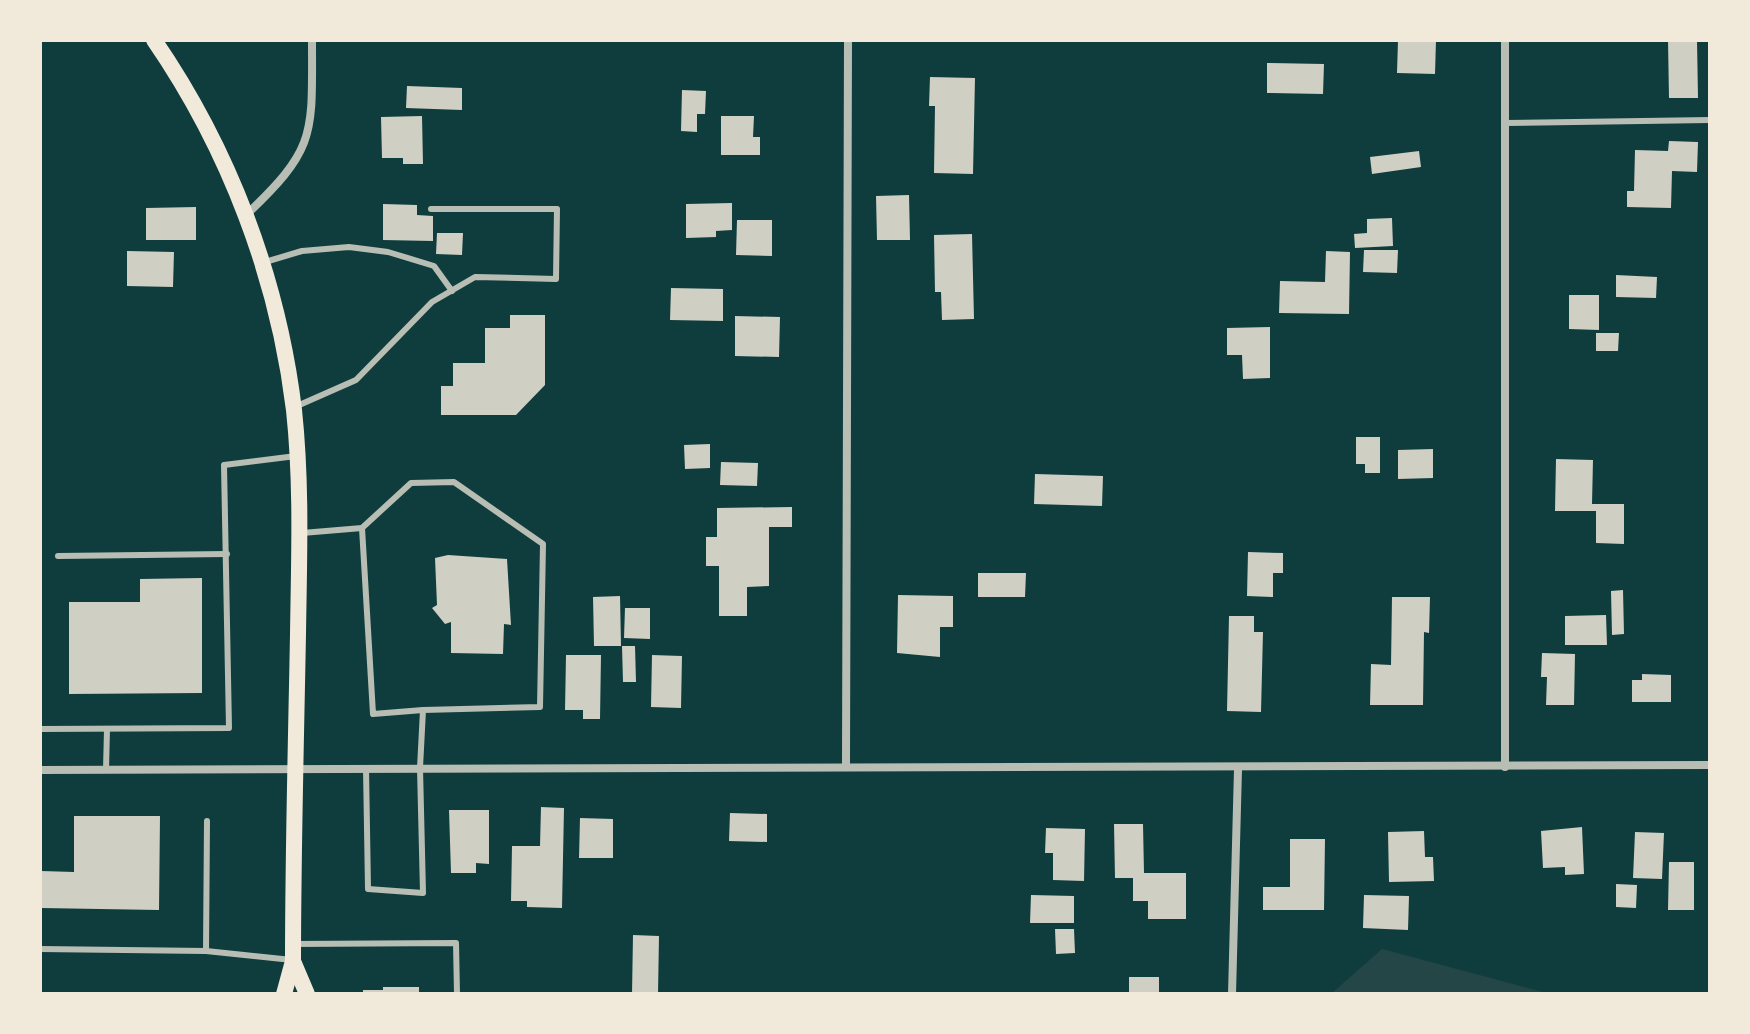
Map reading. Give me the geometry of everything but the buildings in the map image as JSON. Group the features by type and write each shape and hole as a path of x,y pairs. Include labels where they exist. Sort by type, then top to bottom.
{"main road":[{"path":"154,40 198,112 246,215 275,310 293,407 300,533 293,952 284,994"},
{"path":"293,952 307,994"}],"street":[{"path":"246,215 285,179 305,146 312,100 312,40"},
{"path":"846,765 848,40"},
{"path":"1505,40 1505,767"},
{"path":"40,770 846,765 1238,769 1710,765"},
{"path":"1232,994 1238,769"}],"lane":[{"path":"1505,123 1710,120"},
{"path":"293,407 356,380 432,302 475,277 556,279 557,209 431,209"},
{"path":"262,263 302,251 349,247 388,252 434,266 452,291"},
{"path":"40,729 229,728 224,465 298,456"},
{"path":"300,533 362,528 411,483 454,482 543,544 540,707 373,714 362,528"},
{"path":"58,556 227,554"},
{"path":"366,768 368,889 423,893 420,768 423,710"},
{"path":"106,770 107,729"},
{"path":"206,951 207,821"},
{"path":"40,949 293,952 456,943 457,994"}],"shaded area":[{"path":"1382,949 1550,994 1331,994"}]}
